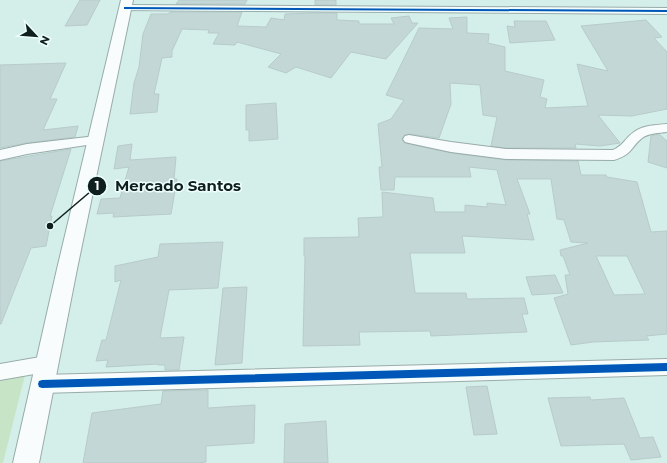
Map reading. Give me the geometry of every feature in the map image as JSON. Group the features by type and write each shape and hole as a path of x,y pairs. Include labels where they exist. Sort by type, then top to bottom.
{"main road":[{"path":"26,463 44,374 126,4"}],"street":[{"path":"126,4 667,11"},
{"path":"409,139 451,147 506,154 614,155 625,150 638,135 649,130 667,128"},
{"path":"0,155 27,148 96,140"},
{"path":"0,372 44,374 667,367"}],"green space":[{"path":"26,371 3,463 0,463 0,374"}],"building":[{"path":"80,0 100,0 87,25 65,26"},
{"path":"179,0 247,0 245,4 176,4"},
{"path":"315,0 336,0 336,5 315,5"},
{"path":"170,12 242,12 237,26 266,27 271,18 284,20 285,14 313,13 337,13 337,20 359,21 359,24 394,24 391,18 409,16 412,23 418,23 386,59 351,52 331,78 296,67 286,73 268,67 281,54 237,42 235,45 213,44 219,33 208,33 209,30 182,29 172,51 172,57 162,58 154,94 159,94 157,112 130,114 134,83 139,67 143,34 151,14 168,14"},
{"path":"467,17 467,33 489,34 488,43 505,47 505,71 544,80 540,97 547,99 545,108 588,106 577,64 608,71 581,26 646,20 662,37 654,38 667,52 667,109 632,116 598,115 620,143 600,146 575,144 576,148 506,148 491,146 497,117 483,115 480,85 450,83 451,104 439,138 409,134 404,135 402,140 405,143 451,153 506,160 578,161 581,175 606,175 607,177 637,182 651,232 667,231 667,334 646,336 649,340 593,342 571,345 554,298 568,294 565,275 570,275 563,256 561,256 560,250 588,243 571,242 564,220 557,219 551,179 517,179 530,214 527,214 534,240 462,236 465,253 410,253 415,293 466,293 467,299 524,298 528,314 522,314 527,332 431,336 430,331 359,332 360,345 303,346 304,238 359,237 358,218 383,217 382,192 433,198 435,212 465,212 465,205 487,207 487,203 506,205 497,170 469,167 471,177 395,177 394,190 381,190 379,167 382,167 378,124 391,119 404,100 386,95 419,28 453,29 449,18","holes":["596,256 627,256 645,294 614,295"]},
{"path":"514,21 546,21 555,40 510,43 507,26 515,27"},
{"path":"66,63 50,99 57,99 43,130 78,126 75,137 0,148 0,65"},
{"path":"276,103 278,139 249,141 249,130 246,130 246,105"},
{"path":"659,134 667,141 667,168 648,162 651,136"},
{"path":"132,144 130,160 176,157 174,179 177,179 171,214 113,217 114,213 97,214 101,199 120,198 129,167 114,169 118,146"},
{"path":"71,149 50,216 52,216 46,246 31,248 0,324 0,161"},
{"path":"223,242 218,288 169,290 160,338 184,337 179,370 165,370 165,365 158,364 106,367 108,360 96,361 102,340 106,340 121,280 115,282 115,266 158,257 160,244"},
{"path":"555,275 563,293 532,295 526,277"},
{"path":"247,287 242,363 215,365 223,288"},
{"path":"487,386 497,434 474,435 466,387"},
{"path":"208,390 208,408 255,405 254,443 206,446 206,462 83,463 92,413 161,404 163,391"},
{"path":"590,397 591,400 624,398 640,438 653,437 661,457 631,460 624,444 561,446 548,398"},
{"path":"326,421 328,463 284,463 285,424"}],"cycle path":[{"path":"125,8 667,11"},
{"path":"42,384 667,367"}],"place":[{"name":"Mercado Santos","path":"50,226"}]}
